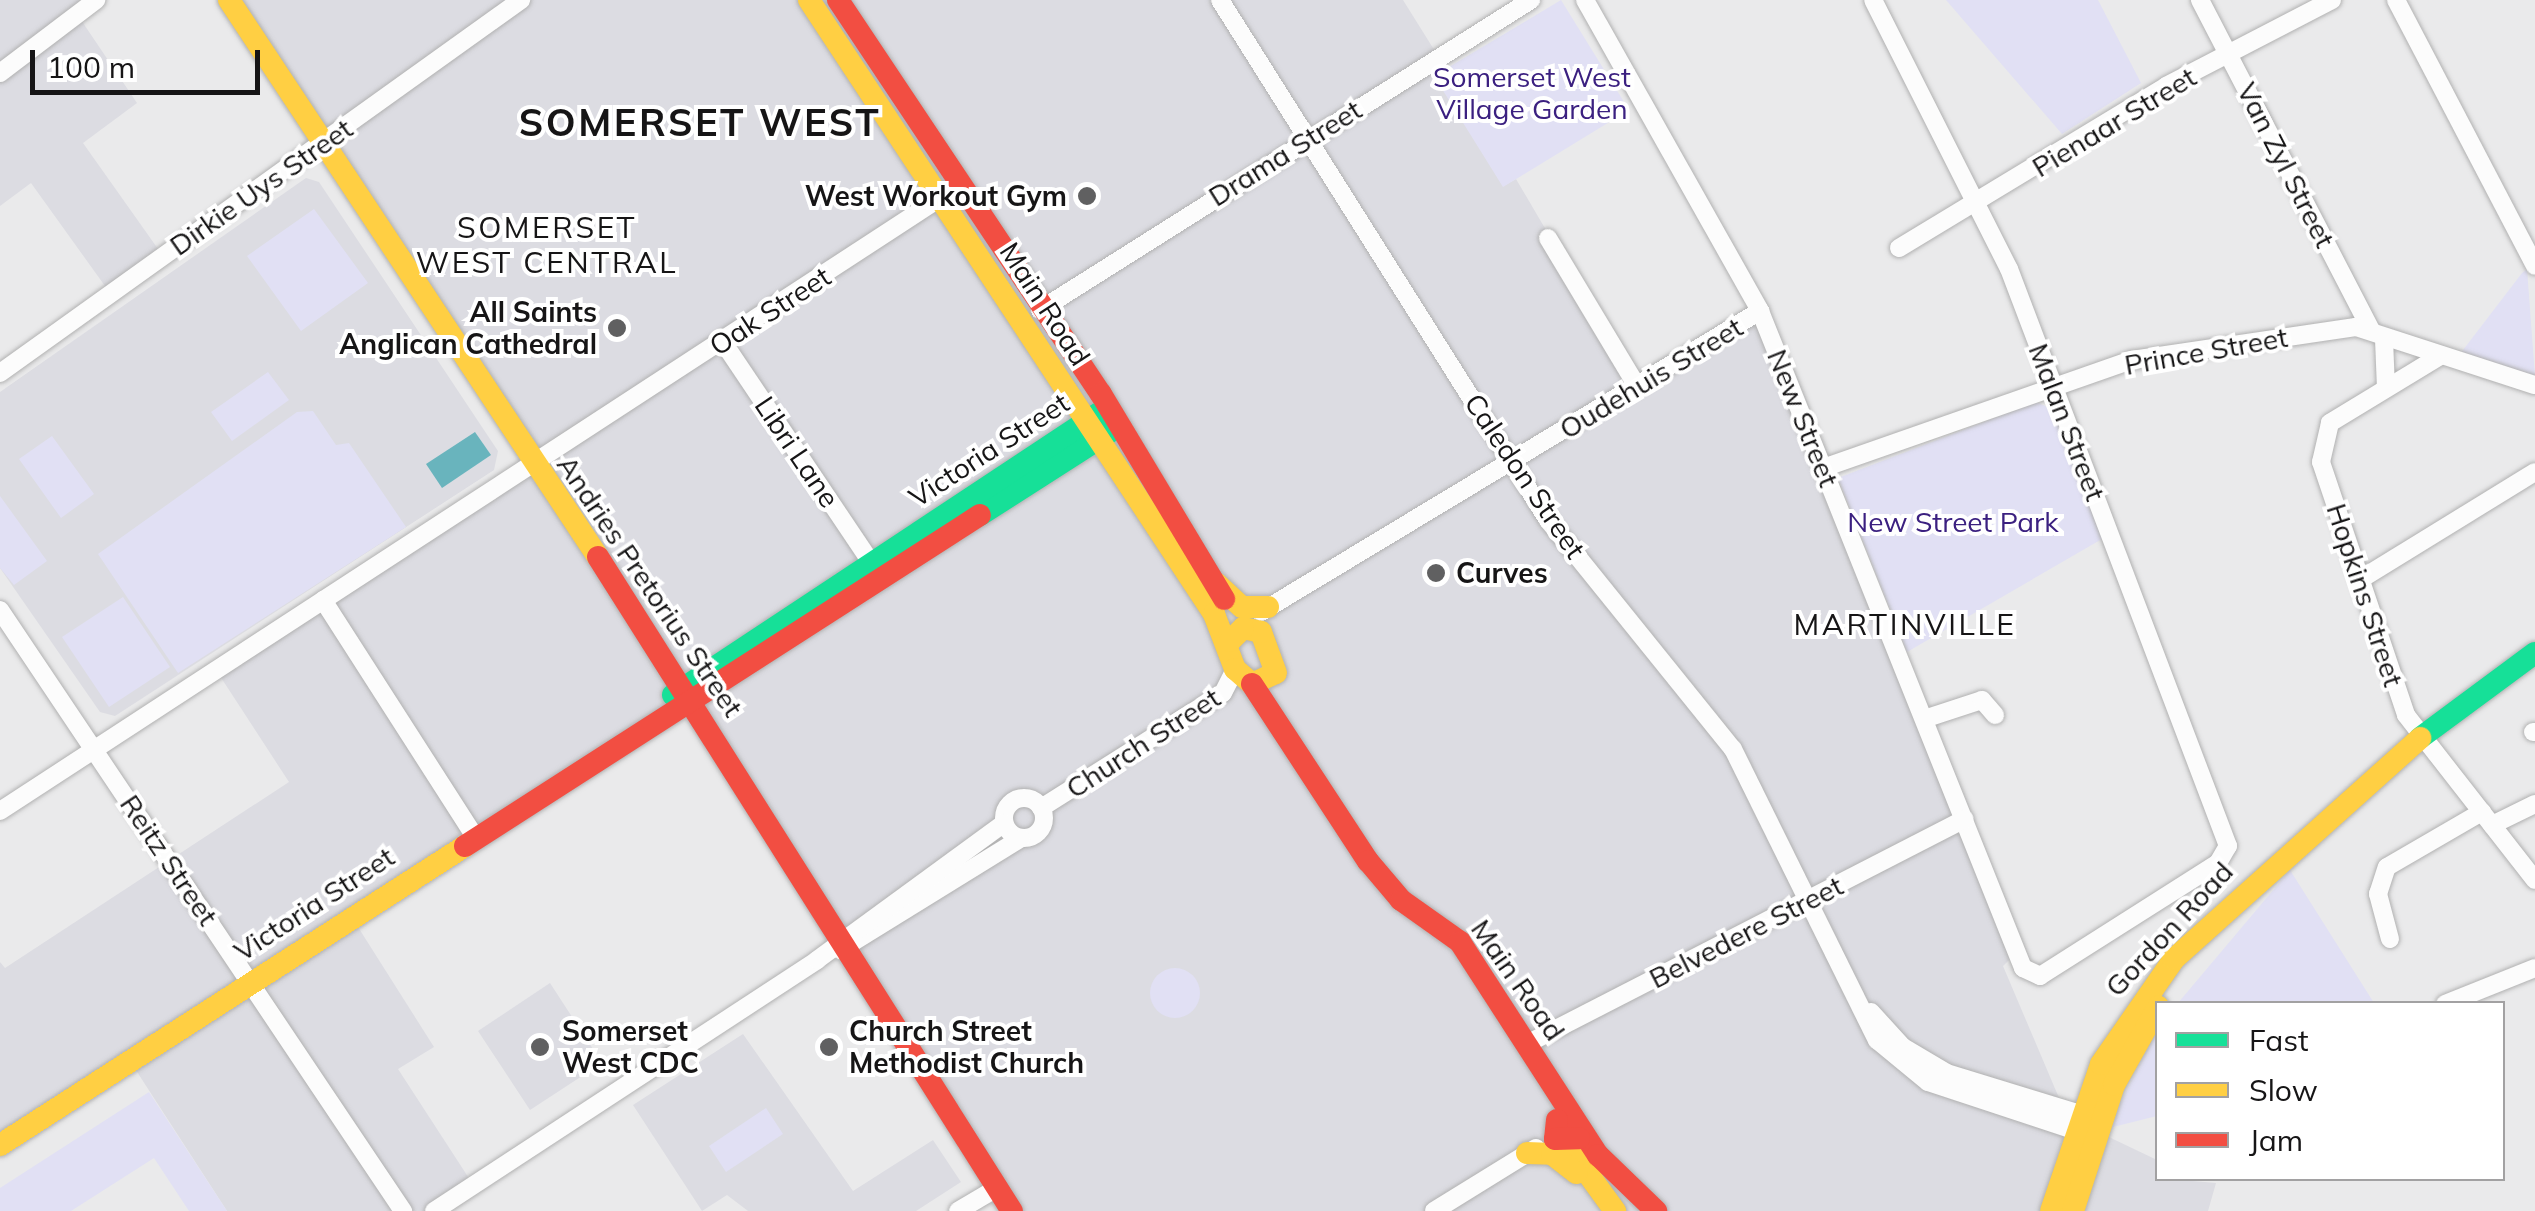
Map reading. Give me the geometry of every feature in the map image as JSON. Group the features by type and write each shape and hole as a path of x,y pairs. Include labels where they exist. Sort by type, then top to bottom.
{"main road":[{"name":"Andries Pretorius Street","path":"230,0 510,434 564,504 680,682 841,945 1012,1211"},
{"name":"Main Road","path":"810,0 1114,416 1247,633"},
{"name":"Main Road","path":"838,0 1092,431 1276,673 1288,742"},
{"name":"Victoria Street","path":"0,1145 661,716 695,706 1114,416"},
{"name":"Victoria Street","path":"661,716 680,682 871,562 1092,431"},
{"path":"1216,583 1242,607 1276,604"},
{"path":"1247,633 1243,677 1276,673"},
{"name":"Gordon Road","path":"2052,1211 2140,999 2276,862 2420,734 2535,653"},
{"name":"Main Road","path":"1243,677 1368,862 1400,900 1460,942 1546,1072 1589,1184 1615,1211"},
{"name":"Gordon Road","path":"2162,1001 2276,862"},
{"name":"Gordon Road","path":"2073,1211 2089,1126 2155,1012"},
{"name":"Main Road","path":"1566,1132 1656,1211"},
{"path":"1528,1154 1560,1158 1589,1184"}],"street":[{"path":"0,72 96,0"},
{"name":"Dirkie Uys Street","path":"0,373 521,0"},
{"name":"Drama Street","path":"1040,310 1532,0"},
{"name":"New Street","path":"1584,0 1760,310 2024,968"},
{"name":"Malan Street","path":"1872,0 1979,205 2055,388 2226,856"},
{"name":"Van Zyl Street","path":"2200,0 2377,334"},
{"name":"Pienaar Street","path":"1899,248 1979,205 2228,54 2332,0"},
{"path":"2396,0 2535,266"},
{"name":"Caledon Street","path":"1223,1 1512,462 1702,702 1810,899 1877,1040 1918,1076 2089,1126"},
{"path":"1269,163 1288,136 1287,106"},
{"name":"Oak Street","path":"0,811 949,192"},
{"path":"1548,238 1636,386"},
{"name":"Oudehuis Street","path":"1247,633 1276,604 1760,310"},
{"path":"2377,334 2386,388 2440,356"},
{"name":"Prince Street","path":"1824,468 2168,352 2377,334 2535,385"},
{"name":"Libri Lane","path":"723,342 871,562"},
{"name":"Hopkins Street","path":"2386,388 2330,424 2320,452 2400,704 2535,880"},
{"path":"498,488 512,460 510,434"},
{"path":"564,504 561,463 580,436"},
{"path":"2361,579 2535,472"},
{"path":"323,600 474,835"},
{"name":"Reitz Street","path":"0,610 403,1211"},
{"name":"Church Street","path":"1041,808 1243,677"},
{"path":"1924,719 1982,700 1995,715"},
{"name":"Church Street","path":"841,945 1004,822 1016,800 1041,808"},
{"path":"2390,939 2378,894 2386,867 2487,818 2535,804"},
{"name":"Church Street","path":"434,1211 817,960 1041,828 1041,808"},
{"name":"Belvedere Street","path":"1526,1044 1964,819"},
{"path":"1004,822 1021,838"},
{"name":"Gordon Road","path":"2024,968 2044,974 2226,856"},
{"path":"2452,1001 2535,968"},
{"path":"1434,1211 1566,1132"},
{"path":"958,1211 998,1188"}],"shaded area":[{"path":"0,0 94,0 77,14 137,103 83,143 163,256 110,293 31,183 0,206"},
{"path":"231,0 1403,0 1438,56 1427,64 1503,186 1516,179 1637,385 1760,311 2018,951 2003,966 2059,1098 2090,1128 2155,1159 2155,1181 2216,1183 2208,1211 1014,1211 689,694 351,916 434,1047 398,1069 474,1186 434,1211 227,1211 130,1061 0,1144 0,962 5,968 289,782 216,670 536,466"},
{"path":"306,178 319,182 498,451 494,470 115,716 100,712 0,568 0,392"},
{"name":"Somerset West CDC","path":"550,983 602,1063 530,1110 478,1031"},
{"path":"743,1034 853,1191 933,1140 961,1182 916,1211 748,1211 727,1195 702,1211 633,1105"}],"green space":[{"name":"Somerset West Village Garden","path":"1561,0 1629,110 1503,187 1434,76"},
{"path":"1946,0 2098,0 2141,83 2062,134"},
{"path":"314,209 368,283 301,331 247,256"},
{"path":"2527,269 2535,377 2460,354"},
{"path":"268,372 289,400 232,441 211,412"},
{"name":"New Street Park","path":"2036,402 2054,410 2102,539 1907,652 1838,478"},
{"path":"313,411 336,445 349,443 406,527 178,673 98,554 297,412"},
{"path":"52,436 94,494 61,518 19,459"},
{"path":"0,496 47,561 14,585 0,568"},
{"path":"123,597 170,667 109,707 62,637"},
{"path":"2290,870 2373,1001 2180,1001"},
{"path":"1175,968 1192,976 1200,993 1192,1010 1175,1018 1158,1010 1150,993 1158,976"},
{"path":"2155,1033 2155,1116 2113,1127 2118,1108"},
{"path":"149,1092 227,1211 189,1211 154,1158 71,1211 0,1211 0,1188"},
{"path":"766,1108 783,1134 726,1172 709,1146"}],"water":[{"path":"475,432 491,455 442,488 426,464"}],"traffic: fast":[{"path":"673,695 1099,413"},
{"path":"980,515 1119,426"},
{"path":"2420,738 2535,653"}],"traffic: slow":[{"path":"229,0 598,557"},
{"path":"809,0 1214,614 1235,669 1252,684 1276,673 1261,632 1243,628 1230,641"},
{"path":"1216,583 1242,607 1268,607"},
{"path":"2051,1211 2101,1064 2174,959 2420,738"},
{"path":"0,1145 465,846"},
{"path":"2073,1211 2114,1085 2155,1012"},
{"path":"1567,1145 1615,1211"},
{"path":"1527,1153 1552,1154 1576,1173"}],"traffic: jam":[{"path":"838,0 1101,394 1224,599"},
{"path":"465,846 980,515"},
{"path":"598,557 1012,1211"},
{"path":"1252,684 1368,861 1401,900 1460,942 1598,1155 1656,1211"},
{"path":"1557,1120 1555,1139 1579,1138"}],"place":[{"name":"West Workout Gym","path":"1087,196"},
{"name":"All Saints Anglican Cathedral","path":"617,328"},
{"name":"Curves","path":"1436,573"},
{"name":"Somerset West CDC","path":"540,1047"},
{"name":"Church Street Methodist Church","path":"829,1047"}],"district":[{"name":"SOMERSET WEST","path":"700,123"},
{"name":"SOMERSET WEST CENTRAL","path":"547,244"},
{"name":"MARTINVILLE","path":"1905,624"}]}
